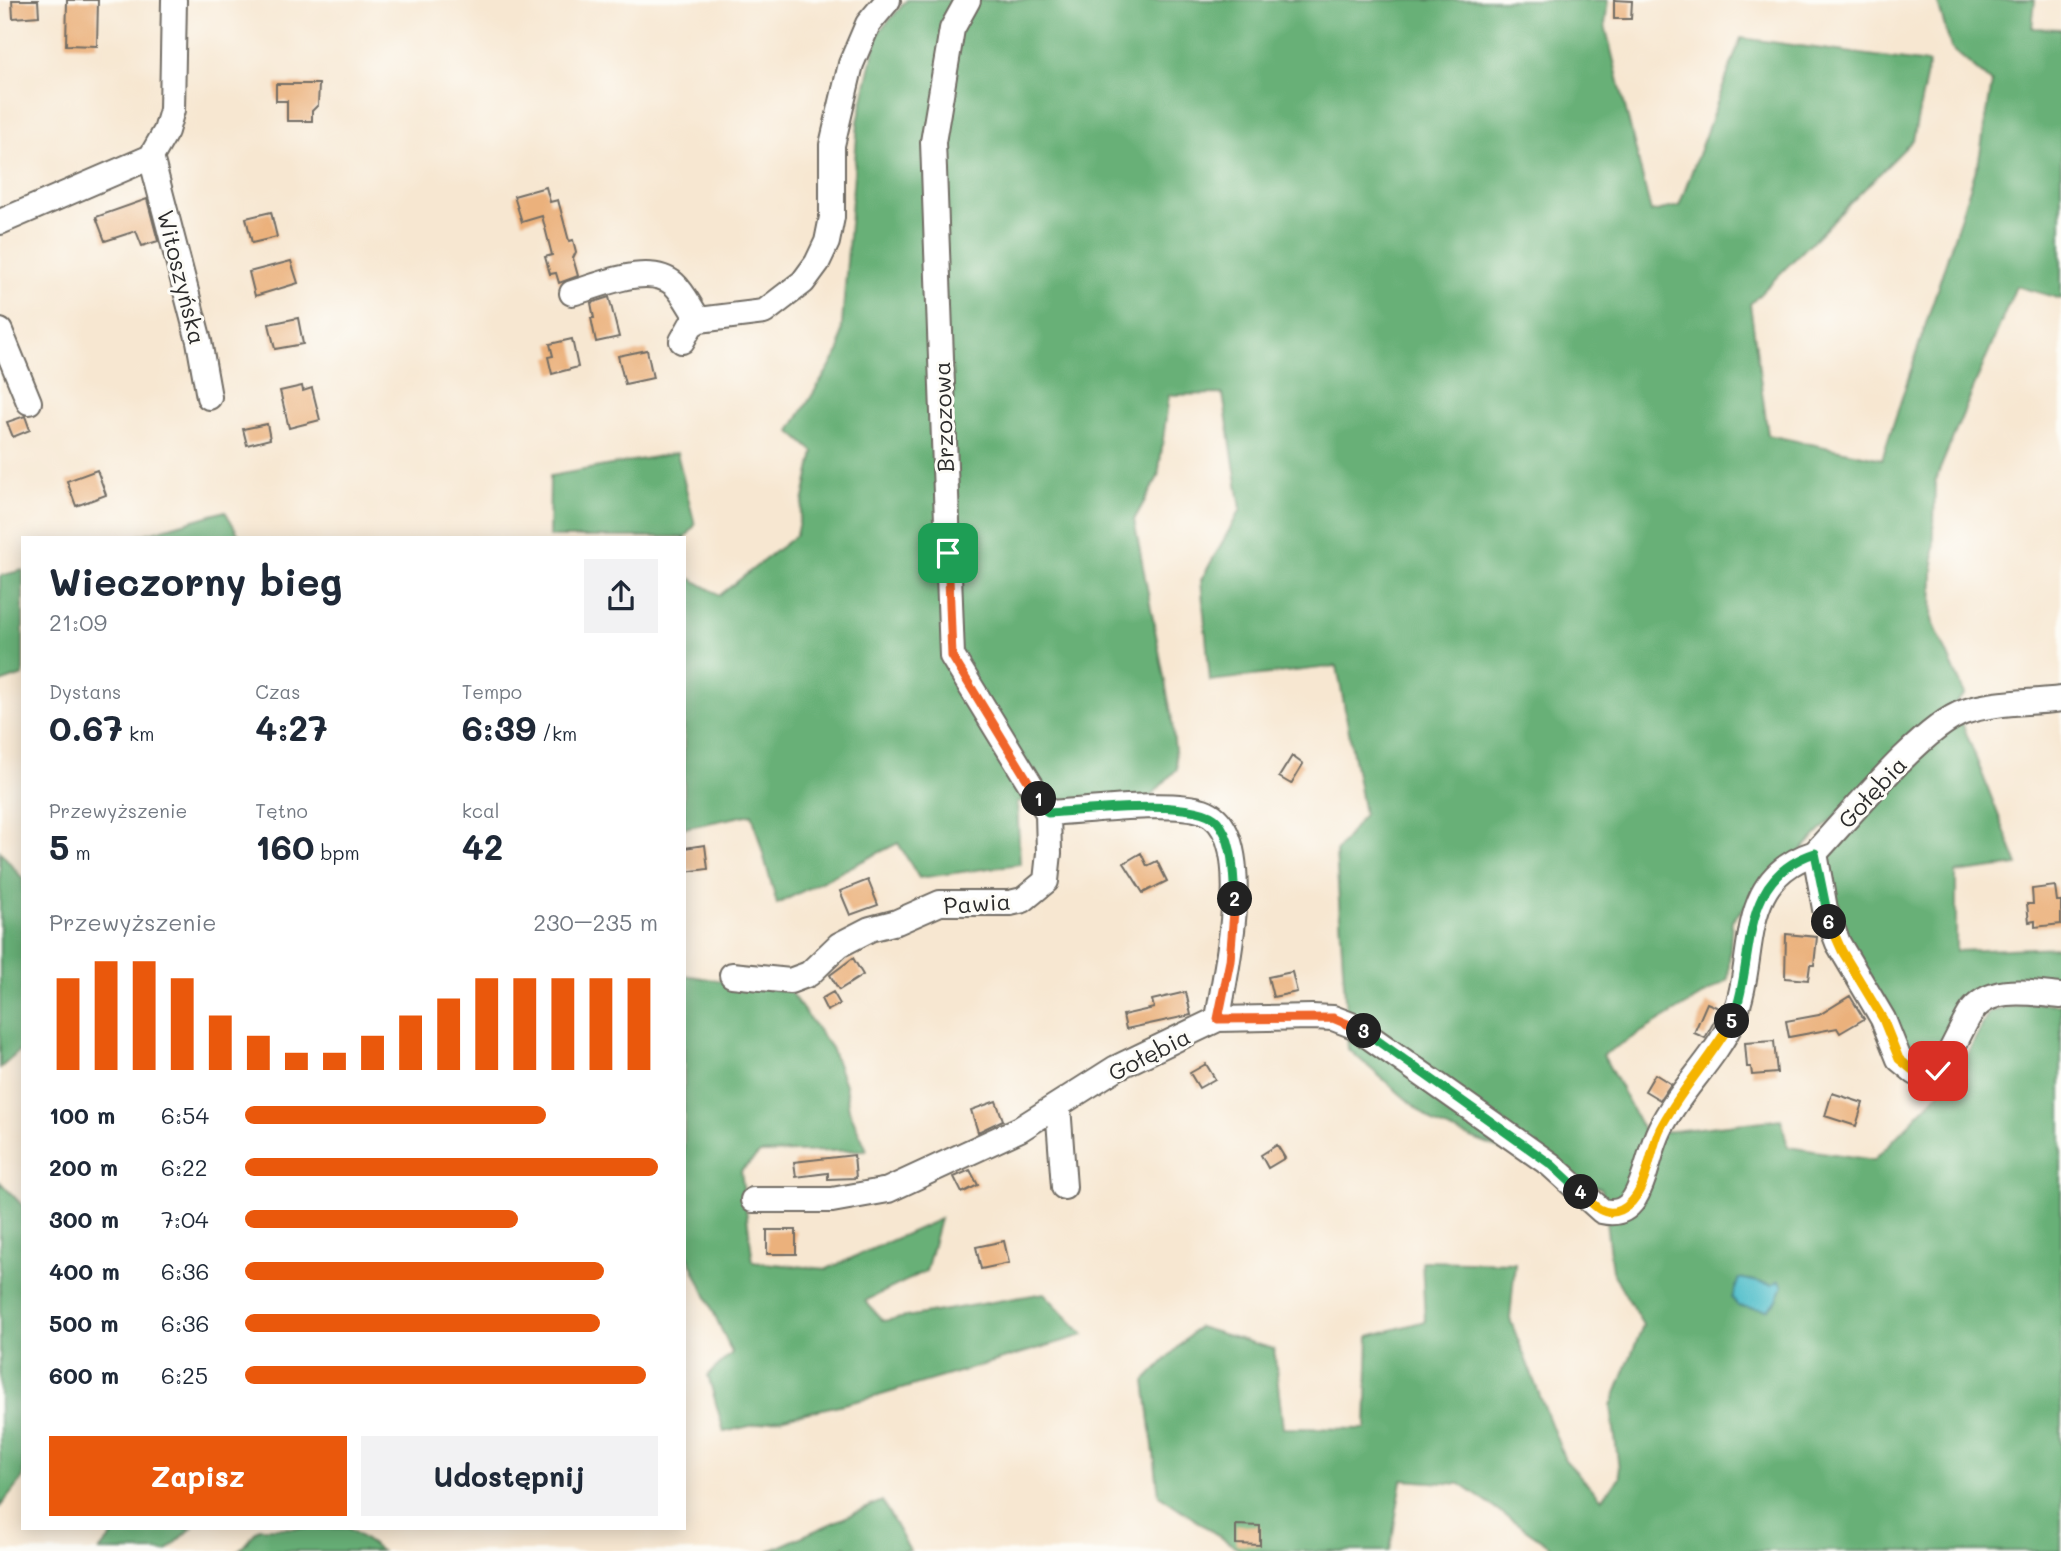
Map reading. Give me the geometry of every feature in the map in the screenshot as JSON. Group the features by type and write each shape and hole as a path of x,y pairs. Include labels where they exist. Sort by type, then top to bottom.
{"street":[{"path":"0,222 151,158 166,131 172,110 174,0"},
{"path":"682,341 691,325 699,320 764,312 803,282 817,263 827,242 832,217 832,145 851,64 868,24 888,0"},
{"name":"Brzozowa","path":"968,0 953,29 933,142 952,656 1048,813"},
{"name":"Witoszyńska","path":"151,158 199,341 209,397"},
{"path":"572,293 653,276 674,284 699,320"},
{"path":"0,331 29,402"},
{"name":"Gołębia","path":"753,1200 832,1200 888,1190 1020,1129 1116,1068 1218,1019 1312,1017 1333,1018 1354,1026 1552,1165 1602,1211 1613,1213 1624,1209 1633,1200 1660,1130 1732,1021 1742,990 1753,915 1759,902 1793,863 1815,853 1919,743 1948,719 1966,711 2061,699"},
{"path":"1048,813 1174,807 1206,812 1217,821 1232,858 1235,900 1230,961 1218,1019"},
{"name":"Pawia","path":"732,975 790,981 808,974 850,937 940,904 1010,903 1023,900 1046,881 1049,853 1048,813"},
{"path":"1815,853 1825,909 1835,936 1883,1019 1899,1059 1916,1073 1938,1071 1953,1053 1971,1012 1990,997 2016,992 2061,996"},
{"path":"1058,1106 1064,1187"}],"green space":[{"path":"907,0 1608,0 1605,25 1651,212 1679,206 1741,38 1929,63 1913,140 1750,304 1768,435 1882,459 1979,160 1992,83 1951,48 1937,0 2035,0 2032,28 2061,29 2061,299 2016,286 1935,481 1932,620 1965,694 1884,767 1732,920 1728,980 1603,1055 1645,1134 1781,1119 1788,1147 1874,1160 1957,1074 1989,1012 2028,1003 2061,1004 2061,1551 1551,1551 1550,1546 1460,1484 1402,1480 1390,1551 1241,1551 1159,1495 1145,1381 1198,1327 1274,1349 1283,1428 1366,1429 1369,1336 1425,1321 1422,1261 1515,1263 1510,1319 1565,1460 1602,1499 1620,1477 1611,1406 1643,1325 1612,1271 1602,1189 1435,1124 1348,1049 1336,852 1364,814 1337,666 1210,681 1201,580 1241,509 1223,394 1169,395 1158,477 1134,520 1171,713 1177,769 1145,802 1017,802 1020,864 919,878 898,843 777,904 752,814 686,828 686,576 720,595 796,535 814,452 790,431 840,350 858,122 878,33"},
{"path":"677,453 695,525 686,537 549,536 550,476"},
{"path":"225,511 239,536 138,536"},
{"path":"21,571 21,676 0,683 0,576"},
{"path":"1961,720 2018,865 1956,873 1956,951 2061,947 2061,988 1983,992 1928,1067 1916,1066 1841,936 1826,862 1831,851 1924,751"},
{"path":"0,851 21,877 21,1050 0,1068"},
{"path":"686,975 790,992 831,1048 845,1085 849,1110 867,1150 760,1153 741,1171 753,1262 827,1269 940,1219 926,1271 865,1301 883,1321 1044,1293 1084,1335 878,1396 724,1432 708,1375 732,1353 686,1251"},
{"path":"0,1182 21,1204 21,1481 0,1507"},
{"path":"882,1501 910,1551 849,1551 845,1546 838,1551 769,1551"},
{"path":"117,1530 190,1530 167,1551 99,1551"},
{"path":"257,1530 351,1530 381,1551 239,1551"}],"water":[{"path":"1739,1278 1772,1285 1779,1281 1783,1286 1777,1300 1767,1310 1738,1306 1732,1298"}],"building":[{"path":"12,0 38,0 39,16 13,18"},
{"path":"67,0 98,0 97,46 66,45"},
{"path":"1614,0 1632,1 1631,19 1614,19"},
{"path":"276,84 319,84 318,105 312,111 312,121 287,121 287,101 276,101"},
{"path":"546,187 550,202 558,200 569,241 573,240 576,252 573,258 578,276 559,283 556,273 550,274 545,257 552,255 542,216 522,222 514,196"},
{"path":"147,199 158,241 142,246 136,231 105,241 96,217"},
{"path":"271,212 277,237 252,243 246,218"},
{"path":"291,261 298,283 255,296 249,272"},
{"path":"609,297 619,337 596,342 591,303"},
{"path":"298,318 303,344 275,349 269,324"},
{"path":"572,339 578,367 552,374 548,357 553,356 550,344"},
{"path":"647,350 653,378 625,384 618,356"},
{"path":"302,386 303,391 312,388 320,420 289,428 280,391"},
{"path":"25,416 30,430 13,437 7,422"},
{"path":"267,424 270,439 247,445 243,429"},
{"path":"97,470 106,495 76,506 67,481"},
{"path":"1292,756 1303,764 1291,784 1279,777"},
{"path":"705,845 708,869 686,872 686,848"},
{"path":"1141,853 1147,866 1157,861 1167,881 1143,893 1124,863"},
{"path":"868,880 878,905 850,915 840,891"},
{"path":"2055,886 2057,901 2061,901 2061,924 2035,927 2035,921 2029,922 2027,904 2033,904 2032,889"},
{"path":"1786,934 1817,937 1814,965 1810,965 1808,980 1785,978"},
{"path":"853,958 863,975 839,990 830,975"},
{"path":"1292,972 1297,992 1273,997 1268,977"},
{"path":"833,992 840,1004 827,1011 821,999"},
{"path":"1186,992 1191,1015 1126,1029 1123,1015 1154,1008 1152,1000"},
{"path":"1850,996 1864,1019 1840,1033 1837,1028 1789,1037 1786,1021 1819,1015"},
{"path":"1707,1003 1721,1009 1705,1038 1694,1033"},
{"path":"1774,1041 1777,1073 1752,1075 1751,1067 1747,1067 1745,1043"},
{"path":"1206,1064 1215,1079 1199,1088 1190,1073"},
{"path":"1655,1074 1671,1084 1660,1100 1645,1091"},
{"path":"1832,1093 1863,1103 1856,1126 1825,1116"},
{"path":"996,1101 1003,1120 978,1132 971,1110"},
{"path":"1277,1145 1285,1158 1268,1168 1261,1155"},
{"path":"854,1155 856,1178 828,1179 828,1173 796,1177 794,1162"},
{"path":"970,1170 978,1185 962,1193 954,1177"},
{"path":"767,1230 796,1230 796,1254 767,1254"},
{"path":"1004,1241 1009,1263 981,1269 976,1247"},
{"path":"1236,1525 1260,1526 1260,1545 1236,1544"}],"route":[{"path":"948,553 952,656 1048,813 1174,807 1206,812 1217,821 1225,835 1232,858 1235,900 1230,961 1218,1019 1333,1018 1354,1026 1552,1165 1592,1204 1602,1211 1613,1213 1624,1209 1633,1200 1660,1130 1732,1021 1742,990 1753,915 1759,902 1778,877 1793,863 1815,853 1822,896 1831,928 1883,1019 1899,1059 1916,1073 1938,1071"}]}
